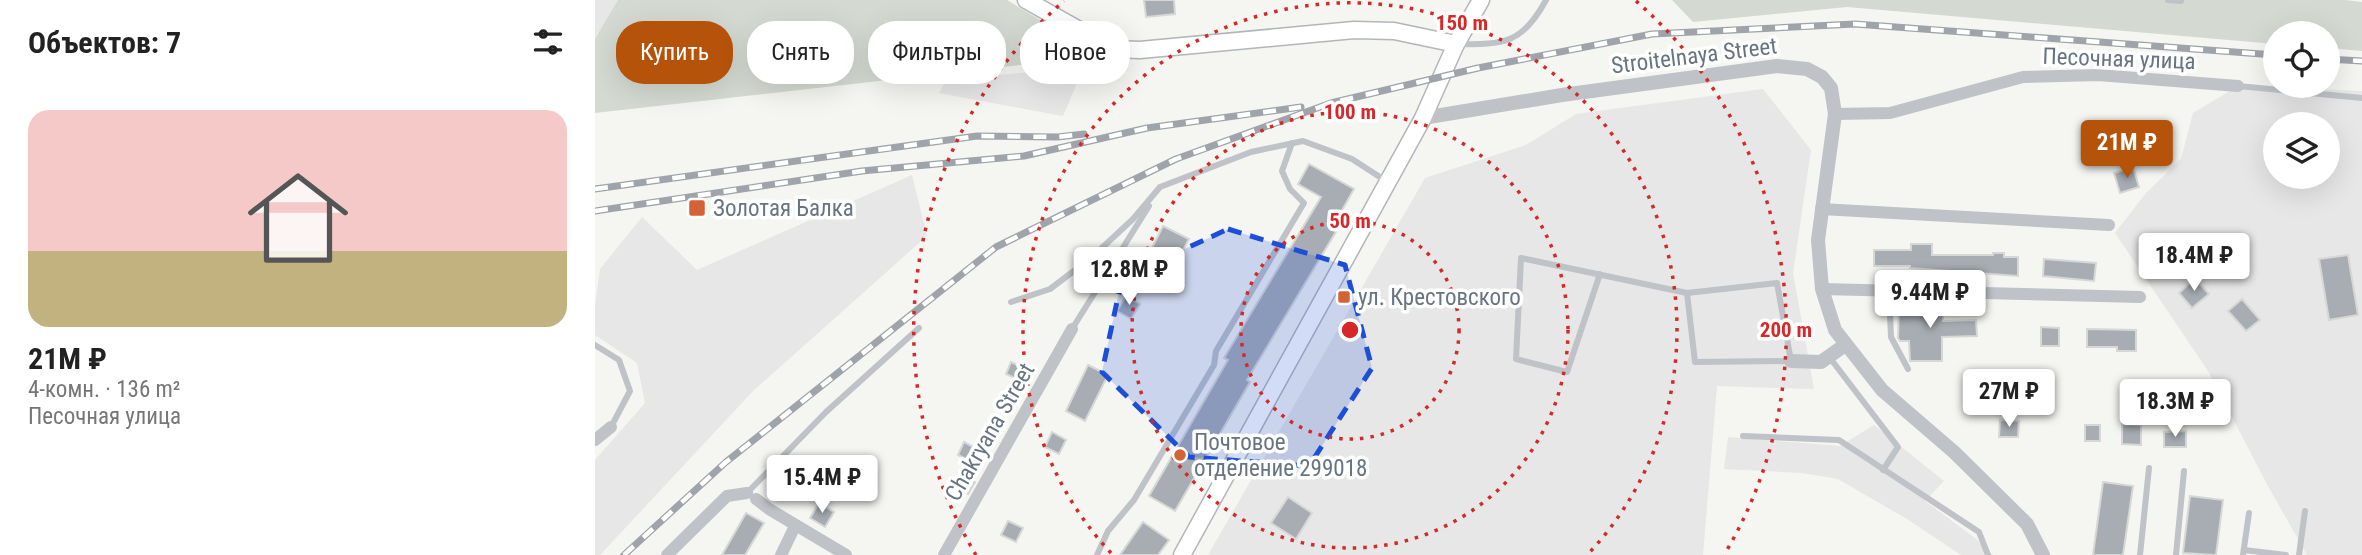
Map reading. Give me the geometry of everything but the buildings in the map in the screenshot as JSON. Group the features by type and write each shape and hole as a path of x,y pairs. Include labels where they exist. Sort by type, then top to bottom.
{"main road":[{"path":"1025,0 1113,49 1140,50 1354,30 1394,31 1456,44"},
{"path":"1182,555 1423,118 1456,44 1481,0"}],"street":[{"name":"Stroitelnaya Street","path":"1423,118 1562,94 1777,66 1807,69 1822,77 1831,88 1835,114 1818,240 1822,289 1828,312 1845,345 1882,390 1954,453 2027,524 2043,555"},
{"name":"Песочная улица","path":"1835,114 1890,113 2023,77 2098,75 2238,86"},
{"path":"1821,209 2109,225"},
{"path":"1822,289 2140,297"},
{"name":"Chakryana Street","path":"944,555 1072,330"},
{"path":"1791,361 1821,362 1845,345"},
{"path":"595,439 611,427"},
{"path":"667,555 727,496 752,496 795,526 846,555"},
{"path":"781,555 795,526"}],"lane":[{"path":"1456,44 1488,44 1512,37 1533,24 1546,0"},
{"path":"2168,0 2181,2"},
{"path":"2238,86 2362,97"},
{"path":"1011,302 1050,289 1091,258 1133,219 1160,187 1251,152 1303,141 1352,159 1387,182"},
{"path":"1097,555 1108,531 1134,500 1214,365 1216,351 1304,203 1290,190 1282,171 1292,143"},
{"path":"1072,330 1160,187"},
{"path":"1600,274 1567,372 1516,359 1521,258 1600,274 1686,293 1777,284 1791,361 1695,362 1686,293"},
{"path":"1889,291 1891,337 1908,369"},
{"path":"752,496 826,412 919,328"},
{"path":"595,345 619,360 630,391 611,427"},
{"path":"1829,356 1898,447 1883,470"},
{"path":"1743,436 1839,440 1979,532 1988,555"},
{"path":"2140,555 2149,468"},
{"path":"2176,555 2184,471"},
{"path":"2299,555 2305,511"},
{"path":"2249,513 2243,552 2286,555"}],"highlighted area":[{"path":"1228,229 1345,265 1372,368 1309,466 1189,457 1102,372 1122,278"}],"shaded area":[{"path":"595,0 620,0 595,39"},
{"path":"618,0 1007,0 1042,21 1020,21 1020,65 1006,67 1006,21 868,21 868,82 854,84 854,21 747,21 747,84 852,84 595,113 595,39"},
{"path":"1672,0 2345,0 2362,2 2362,51 2340,49 2340,21 2263,21 2263,43 1847,7 1693,22"},
{"path":"1020,73 1020,84 1077,84 1063,116 939,93 944,84 1006,84 1006,74"},
{"path":"2238,86 2263,87 2263,98 2340,98 2340,90 2362,91 2362,555 2307,555 2208,371 2115,233 2146,193 2181,159 2193,113"},
{"path":"1763,89 1811,150 1793,273 1814,389 1717,386 1703,555 1208,555 1425,178 1526,145 1576,114"},
{"path":"912,175 927,236 754,390 600,555 595,555 595,460 645,403 637,363 595,335 595,305 600,269 642,217 697,270"},
{"path":"1874,425 1944,481 1925,501 1975,538 1993,555 1961,555 1907,519 1838,479 1802,473 1724,469 1728,437 1840,446"}],"railway":[{"path":"624,555 726,462 996,247 1176,159 1331,103 1478,68 1652,34 1855,24 2263,54"},
{"path":"2340,60 2362,61"},
{"path":"595,211 862,171 1024,156 1147,128 1301,107"},
{"path":"595,189 977,136 1058,137 1084,134"}],"place":[{"name":"Золотая Балка","path":"697,208"},
{"name":"ул. Крестовского","path":"1344,297"},
{"name":"Почтовое отделение 299018","path":"1180,455"}]}
